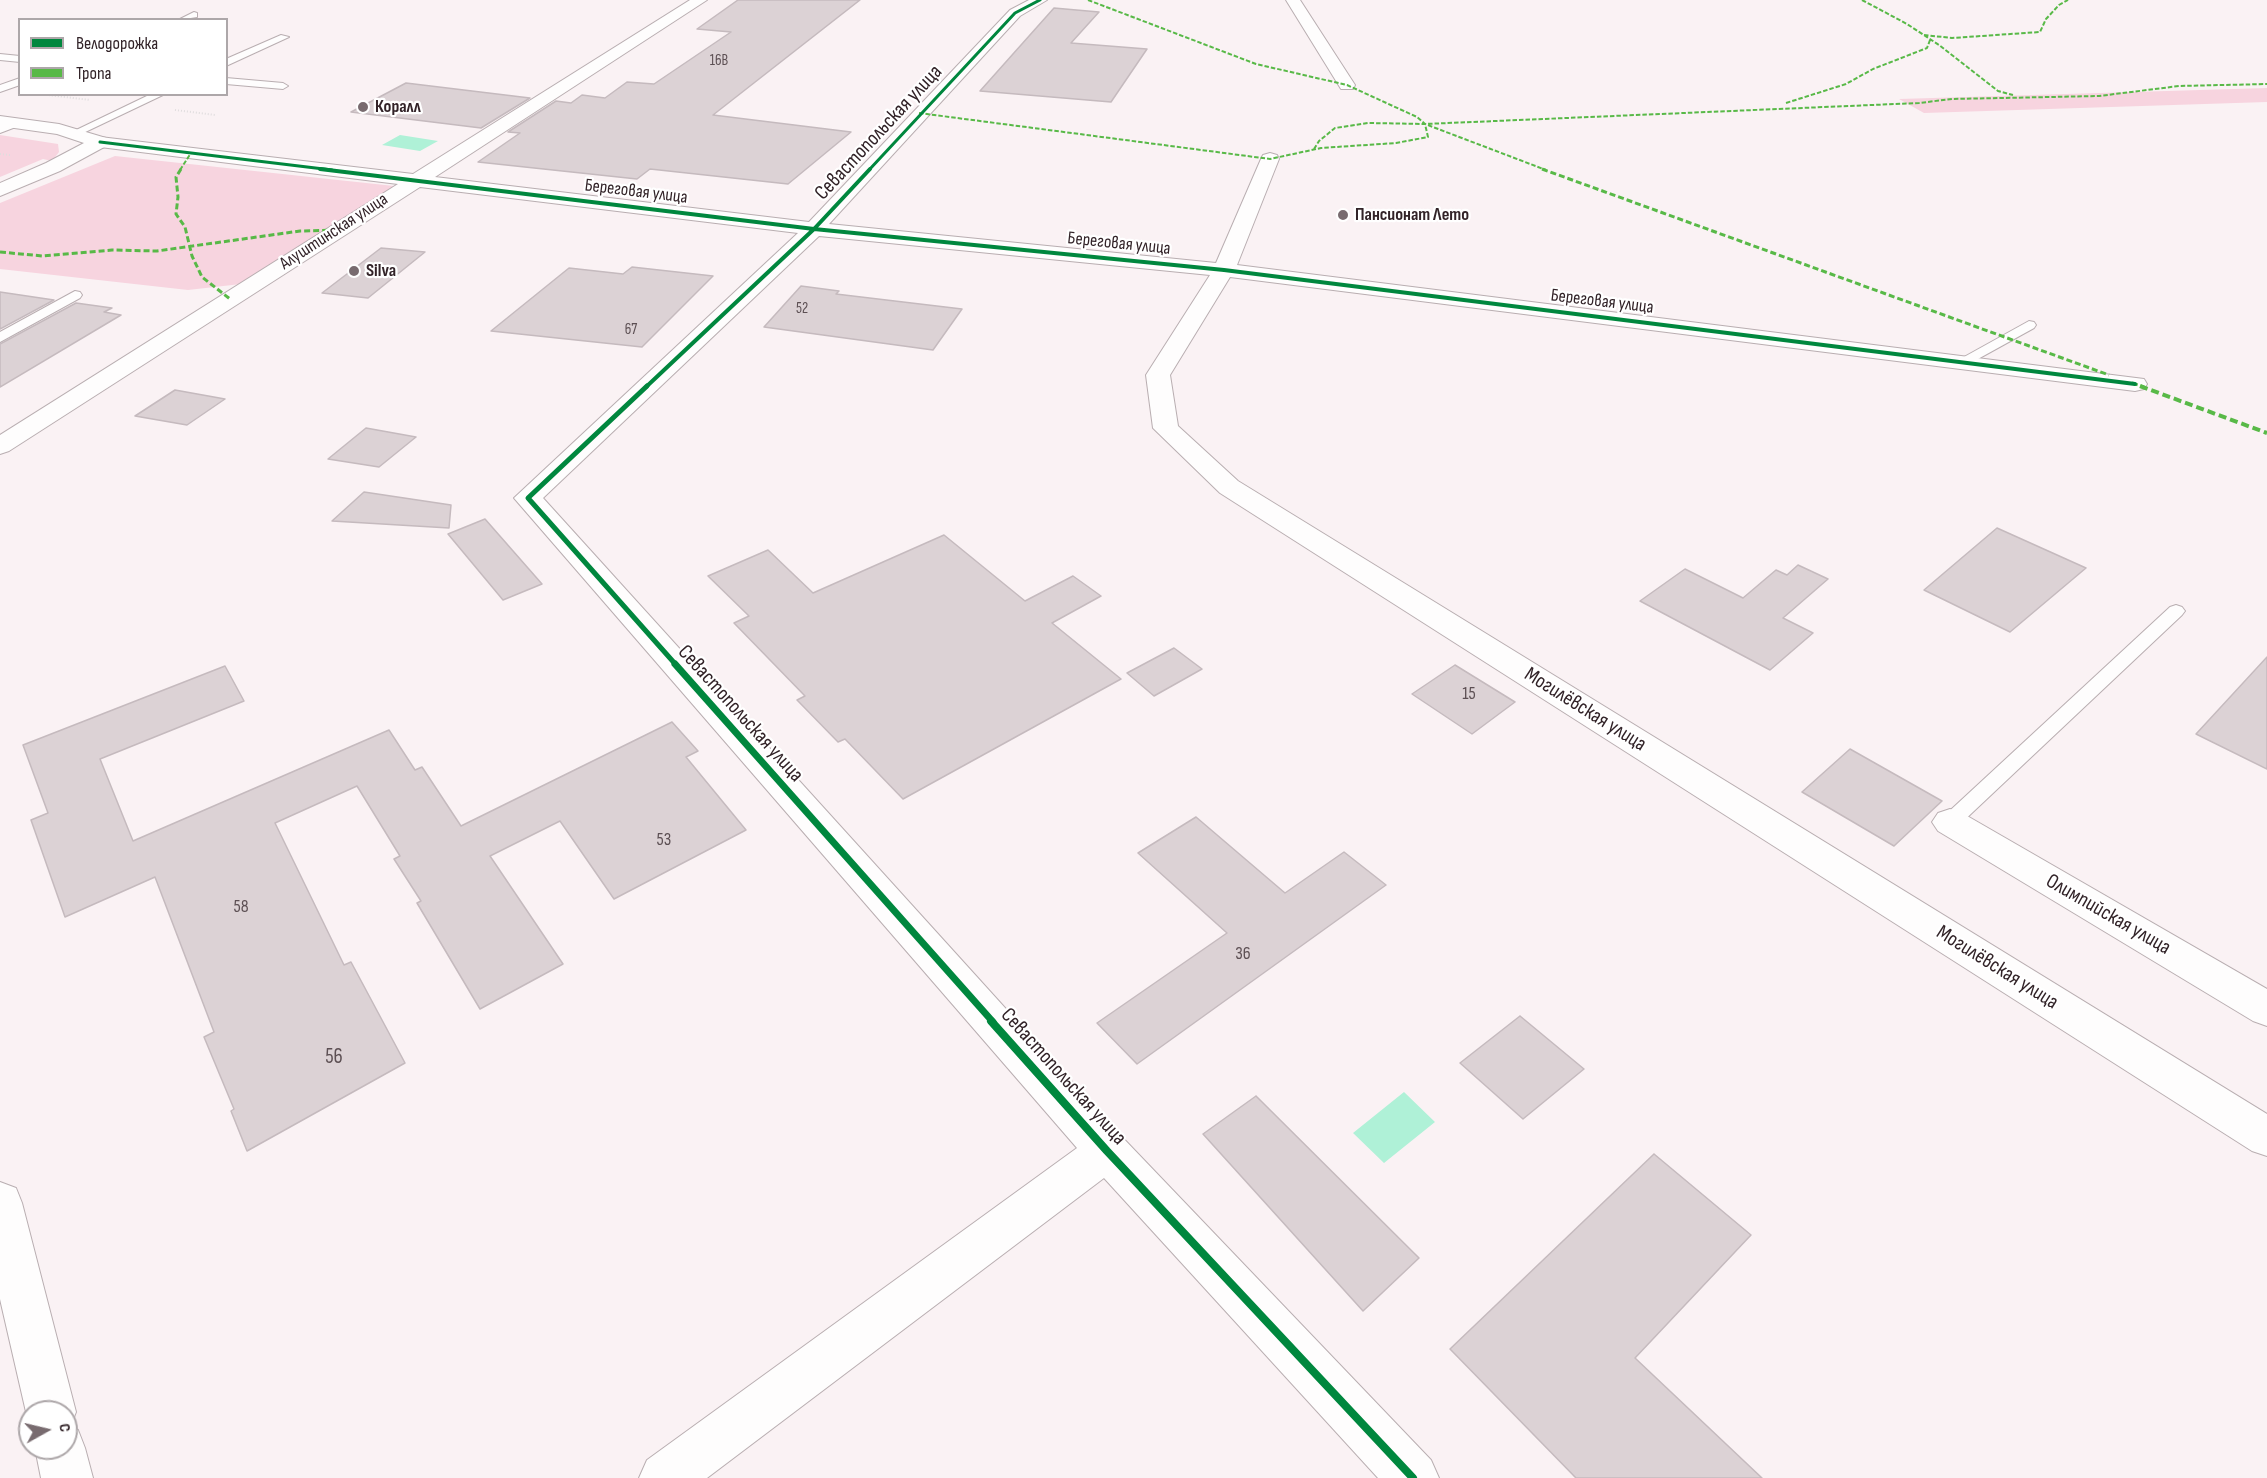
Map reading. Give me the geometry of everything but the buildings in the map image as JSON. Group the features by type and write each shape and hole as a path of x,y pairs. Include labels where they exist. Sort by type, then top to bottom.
{"street":[{"name":"Алуштинская улица","path":"0,446 700,0"},
{"name":"Севастопольская улица","path":"1040,0 1015,13 814,228 528,498 1107,1151 1413,1478"},
{"path":"1293,0 1347,84"},
{"name":"Береговая улица","path":"6,125 59,129 100,142 814,228 1224,270 2135,384"},
{"path":"0,190 53,167 100,142"},
{"name":"Могилёвская улица","path":"1270,159 1224,270 1158,375 1166,428 1229,487 2267,1137"},
{"name":"Олимпийская улица","path":"1950,822 2267,1009"},
{"path":"665,1478 1107,1151"},
{"path":"0,1203 48,1400"},
{"path":"63,1460 67,1478"}],"lane":[{"path":"187,18 194,15"},
{"path":"228,62 284,37"},
{"path":"0,57 18,59"},
{"path":"228,81 283,86"},
{"path":"0,89 18,82"},
{"path":"75,134 156,96"},
{"path":"0,338 75,295"},
{"path":"1962,363 2029,325"},
{"path":"1950,822 2176,611"}],"shaded area":[{"path":"2267,88 2267,102 1924,113 1899,99"},
{"path":"0,135 58,144 59,152 52,161 43,159 0,177"},
{"path":"400,135 438,141 420,151 382,145"},
{"path":"115,156 394,186 241,284 188,290 0,269 0,203"},
{"path":"1404,1092 1435,1122 1384,1163 1353,1133"}],"marked path":[{"path":"1088,0 1256,64 1347,85 1417,117 1425,124 1529,164 2109,375"},
{"path":"1862,0 1907,24 1939,45 1998,91 2013,95"},
{"path":"1924,35 1952,38 2040,32 2046,19 2059,5 2068,0"},
{"path":"1786,103 1846,84 1873,69 1927,48 1930,40"},
{"path":"1314,149 1319,141 1335,128 1368,123 1425,124 1919,103 1952,99 2099,96 2179,86 2267,84"},
{"path":"919,113 1270,159 1321,148 1396,143 1428,137 1425,124"},
{"path":"191,153 176,177 178,197 176,214 185,227 192,256 202,277 230,299"},
{"path":"0,252 43,256 112,250 157,251 300,231 337,230"},
{"path":"2132,383 2267,433"}],"cycle path":[{"path":"1040,0 1015,13 814,229 528,498 1107,1151 1413,1478"},
{"path":"100,142 814,229 1224,270 2135,384"}],"place":[{"name":"Коралл","path":"363,107"},
{"name":"Пансионат Лето","path":"1343,215"},
{"name":"Silva","path":"354,271"}]}
